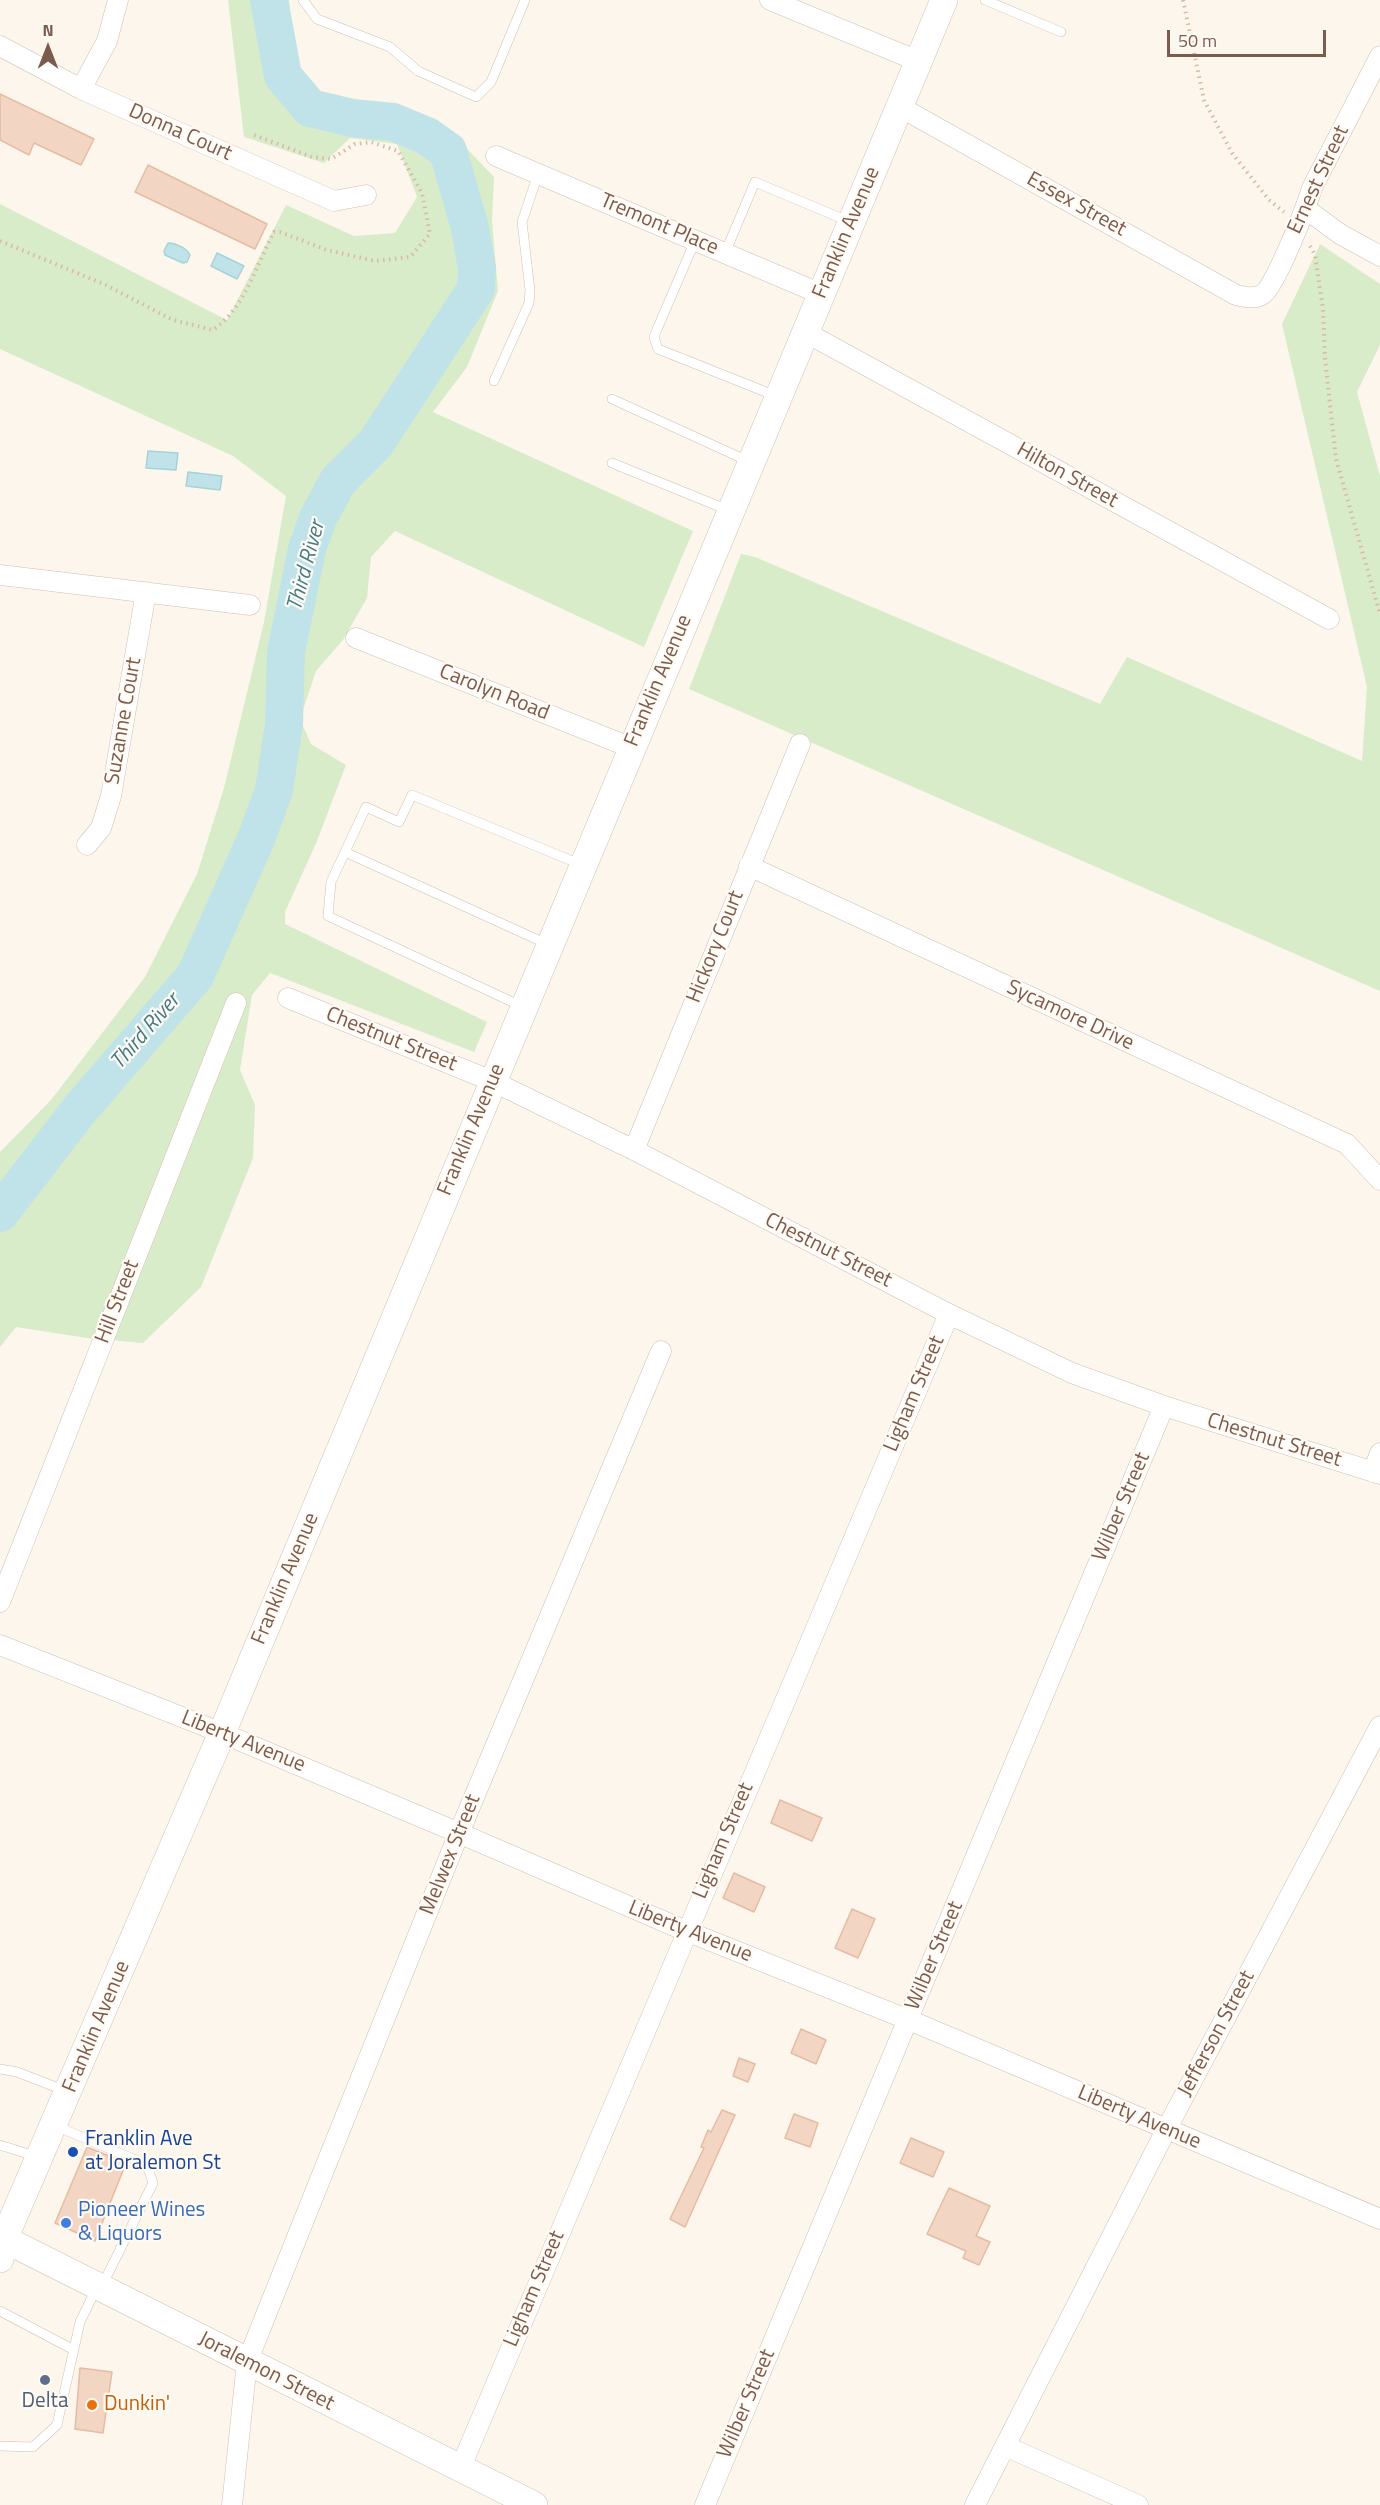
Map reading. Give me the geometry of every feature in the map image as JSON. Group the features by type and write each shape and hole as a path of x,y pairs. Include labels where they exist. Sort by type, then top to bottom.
{"main road":[{"name":"Franklin Avenue","path":"1,2245 222,1733 944,0"},
{"name":"Joralemon Street","path":"1,2245 99,2287 460,2469 501,2497 534,2505"}],"street":[{"path":"81,89 107,41 118,0"},
{"path":"770,0 918,61"},
{"name":"Donna Court","path":"0,46 81,89 334,201 366,195"},
{"name":"Ernest Street","path":"1254,298 1268,291 1302,216 1312,188 1380,56"},
{"name":"Essex Street","path":"900,107 1236,295 1254,298"},
{"name":"Tremont Place","path":"496,156 821,294"},
{"path":"1302,216 1380,256"},
{"name":"Hilton Street","path":"805,332 1329,620"},
{"path":"0,575 250,605"},
{"name":"Suzanne Court","path":"87,844 101,828 111,796 146,592"},
{"name":"Carolyn Road","path":"356,638 632,748"},
{"name":"Hickory Court","path":"634,1150 800,744"},
{"name":"Sycamore Drive","path":"749,867 1347,1144 1380,1180"},
{"name":"Chestnut Street","path":"288,999 492,1081 634,1150 949,1314 1072,1373 1164,1406 1376,1473"},
{"name":"Hill Street","path":"0,1602 236,1003"},
{"name":"Ligham Street","path":"460,2469 949,1314"},
{"name":"Melwex Street","path":"232,2505 247,2362 459,1833 661,1351"},
{"name":"Wilber Street","path":"705,2505 1164,1406"},
{"path":"1376,1473 1380,1453"},
{"name":"Liberty Avenue","path":"0,1645 222,1733 686,1931 909,2020 1380,2219"},
{"name":"Jefferson Street","path":"975,2505 1166,2130 1378,1734"},
{"path":"1005,2446 1138,2505"}],"lane":[{"path":"303,0 317,18 390,47 418,71 476,97 491,81 525,0"},
{"path":"985,0 1061,32"},
{"path":"494,381 529,303 530,290 522,222 538,174"},
{"path":"725,253 755,182 851,223"},
{"path":"696,240 654,337 658,349 778,396"},
{"path":"612,399 751,462"},
{"path":"612,463 730,511"},
{"path":"523,1007 328,916 331,882 366,807 399,822 412,795 583,865"},
{"path":"345,852 549,945"},
{"path":"0,2069 17,2072 69,2092"},
{"path":"0,2446 33,2447 57,2426 80,2322 153,2183 148,2168 136,2160 54,2125"},
{"path":"0,2145 40,2158"},
{"path":"0,2311 74,2350"}],"path":[{"path":"1183,0 1204,100 1232,153 1269,200 1302,216 1315,255 1336,459 1380,614"},
{"path":"0,241 106,285 173,320 213,330 227,320 236,307 274,232 280,232 327,250 375,261 410,257 430,234 422,193 398,151 371,142 355,144 331,159 312,157 254,135"}],"green space":[{"path":"228,0 289,0 294,62 319,95 359,108 404,109 450,131 494,177 492,220 498,291 467,367 433,412 693,531 644,647 395,531 371,557 367,598 343,640 316,671 300,719 311,744 346,765 317,841 285,912 285,924 487,1022 474,1052 270,973 252,995 240,1070 255,1105 253,1158 201,1287 143,1343 87,1338 16,1327 0,1347 0,1152 51,1100 145,977 197,874 224,788 264,622 286,496 233,456 0,349 0,204 227,320 286,205 354,236 395,233 417,197 397,144 350,138 324,163 244,137"},
{"path":"1320,244 1380,284 1380,345 1357,392 1380,476 1380,991 689,689 741,554 755,557 1100,704 1127,657 1362,761 1367,687 1282,324"}],"water":[{"path":"168,243 186,250 190,255 187,262 183,263 165,255 164,251"},
{"path":"217,253 244,266 237,279 211,266"},
{"path":"148,451 178,453 176,470 146,468"},
{"path":"188,472 222,476 220,490 186,486"}],"building":[{"path":"0,94 94,139 81,165 34,143 29,155 0,140"},
{"path":"148,165 267,224 255,249 135,192"},
{"path":"780,1800 822,1818 812,1841 771,1823"},
{"path":"734,1873 765,1887 754,1912 723,1898"},
{"path":"852,1909 875,1919 858,1958 835,1948"},
{"path":"801,2029 826,2040 816,2064 791,2053"},
{"path":"739,2058 755,2064 748,2082 733,2076"},
{"path":"722,2110 735,2115 685,2227 670,2219 704,2148 701,2147 708,2130 711,2132"},
{"path":"794,2114 818,2123 810,2147 785,2138"},
{"path":"911,2138 944,2152 933,2177 900,2163"},
{"path":"87,2147 126,2163 95,2241 55,2223"},
{"path":"949,2188 990,2206 976,2236 990,2242 979,2265 963,2258 966,2251 927,2234"},
{"name":"Dunkin'","path":"80,2368 112,2372 103,2433 75,2429"}],"waterway":[{"name":"Third River","path":"0,1213 81,1108 195,976 256,839 274,790 284,724 286,652 307,549 318,518 338,481 376,443 476,289 477,269 470,228 448,151 427,136 393,122 352,118 310,108 283,76 269,0"}],"place":[{"name":"Franklin Ave at Joralemon St","path":"73,2152"},
{"name":"Pioneer Wines & Liquors","path":"66,2223"},
{"name":"Delta","path":"45,2380"},
{"name":"Dunkin'","path":"92,2405"}]}
